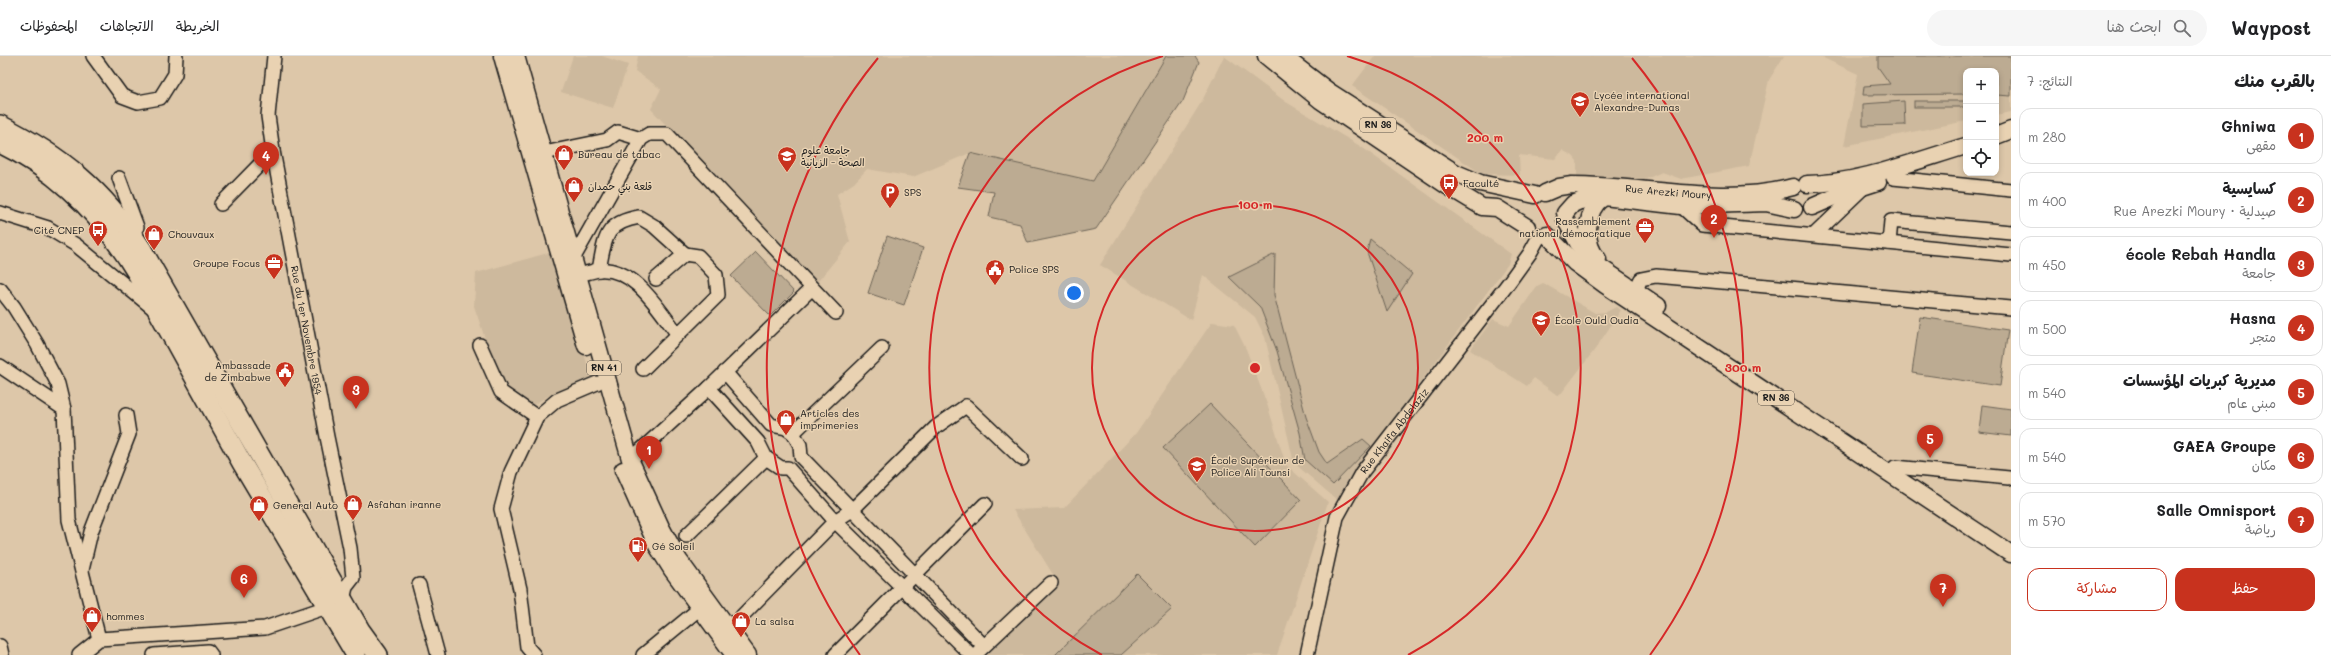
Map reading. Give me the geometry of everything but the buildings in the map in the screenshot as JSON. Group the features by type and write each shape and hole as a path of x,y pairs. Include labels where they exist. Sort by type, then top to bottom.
{"highway":[{"path":"0,125 28,139 60,159 95,190 124,224 141,248 335,603 356,655"},
{"path":"0,142 59,179 89,206 119,243 242,463 335,603 378,655"}],"main road":[{"name":"RN 41","path":"502,56 621,466 643,518 672,570 734,655"},
{"name":"RN 41","path":"516,56 630,460 673,549 689,575 748,655"},
{"name":"RN 36","path":"1266,56 1320,100 1449,187 1482,207 1497,208 1538,232 1605,286 2011,554"},
{"name":"RN 36","path":"1283,56 1330,92 1456,173 1480,183 1540,194"},
{"path":"1999,135 2011,130"},
{"path":"1999,146 2011,141"},
{"name":"Rue Arezki Moury","path":"1540,194 1555,188 1572,185 1693,195 1765,192 1800,185 1828,183 1857,177 1963,147"},
{"path":"1812,207 1816,194 1800,185 1788,198 1794,209 1806,211 1812,207 1867,185 1963,158"},
{"path":"1540,194 1559,199 1565,216 1558,230 1538,232 1524,218 1524,209 1528,201 1540,194"},
{"name":"RN 36","path":"1604,197 1595,205 1591,212 1588,242 1590,249 1600,261 1639,294"},
{"name":"Rue Arezki Moury","path":"1565,216 1573,204 1580,201 1604,197 1681,206 1766,203 1794,209"},
{"name":"RN 36","path":"1565,216 1579,245 1591,261 2011,545"}],"street":[{"path":"93,56 122,96 138,102 160,98 175,74 176,56"},
{"name":"Rue du 1er Novembre 1954","path":"274,56 268,116 273,151 304,304 327,437 350,548 353,578 335,603"},
{"path":"544,153 607,140 618,132 641,139"},
{"path":"573,259 641,139 649,134 667,134 836,313"},
{"path":"221,204 273,151"},
{"path":"119,178 137,227"},
{"path":"1893,178 2011,190"},
{"path":"1814,235 1867,185"},
{"path":"1681,206 1702,225 2011,255"},
{"path":"0,213 48,228 76,245 160,314"},
{"path":"599,270 604,241 609,230 622,221 639,217 654,226 685,254 698,256 716,275 718,295 677,333 643,369"},
{"path":"1889,243 1891,221 2011,232"},
{"name":"Rue Khaifa Abdelaziz","path":"1307,655 1335,524 1346,497 1362,472 1507,285 1530,253 1538,232"},
{"path":"656,279 685,254"},
{"path":"578,275 599,270 617,272 629,278 644,292 677,333"},
{"path":"1639,294 1638,285 1641,279 1656,276 2011,308"},
{"path":"630,460 709,388 812,288"},
{"path":"0,289 37,344 58,384 64,409 69,520 81,573 99,639"},
{"path":"480,345 501,392 537,417"},
{"path":"793,433 882,348"},
{"path":"0,366 64,409"},
{"path":"725,372 771,425 786,428 793,433 800,445 801,457 984,646"},
{"path":"534,655 527,647 520,589 501,509 511,472 537,417 557,400 597,383"},
{"path":"709,388 758,442 766,458 781,468 788,468 801,457"},
{"path":"742,616 835,521 852,510 936,427 966,406 1022,458"},
{"path":"81,573 91,532 129,434 126,415"},
{"path":"686,536 766,458"},
{"path":"1895,467 2009,478"},
{"path":"788,468 835,521 971,655"},
{"path":"835,655 985,504"},
{"path":"975,655 1051,583"},
{"path":"419,585 438,655"},
{"path":"79,655 99,639 265,628 335,603"},
{"path":"643,655 699,609"},
{"path":"0,646 2,655"},
{"path":"154,655 208,651 211,655"}],"shaded area":[{"path":"573,56 602,56 628,65 613,108 561,92"},
{"name":"جامعة علوم الصحة - الزيانية","path":"638,56 1166,56 1093,181 970,153 913,177 867,169 854,183 837,194 850,242 815,285 651,109 661,89 635,71"},
{"path":"1166,56 1195,56 1199,62 1183,101 1096,229 1028,243 1020,224 989,217 994,192 958,187 970,153 1093,181"},
{"path":"1224,56 1286,102 1360,146 1511,254 1508,264 1350,477 1337,500 1294,463 1265,337 1255,317 1203,275 1191,320 1100,265 1202,101"},
{"name":"Lycée international Alexandre-Dumas","path":"1375,56 1784,56 1769,80 1749,166 1681,179 1662,172 1644,180 1577,177 1577,161 1573,156 1562,150 1555,159 1519,155 1520,175 1482,174 1352,86"},
{"path":"1819,56 2011,56 2011,112 1999,114 1999,68 1963,68 1963,122 1844,146 1858,74"},
{"path":"1878,56 2011,56 2011,96 1999,95 1999,68 1963,68 1963,94 1863,95 1864,86 1890,84 1878,67"},
{"path":"1904,101 1905,125 1863,126 1863,104"},
{"path":"1914,101 1963,101 1963,107 1914,107"},
{"path":"887,236 923,248 904,305 868,293"},
{"path":"1370,239 1412,274 1387,312 1367,252"},
{"path":"555,251 591,378 555,392 531,406 506,390 491,356 474,306 476,273"},
{"path":"756,252 794,292 770,316 731,276"},
{"path":"1275,254 1274,295 1306,417 1319,452 1327,464 1363,439 1371,446 1333,485 1305,460 1300,433 1277,351 1260,307 1229,277"},
{"name":"École Ould Oudia","path":"1543,283 1595,313 1606,312 1616,307 1621,310 1596,348 1560,395 1557,395 1534,378 1527,386 1470,350 1493,319 1509,326 1537,286"},
{"path":"1920,317 2008,330 2000,386 1912,373"},
{"name":"École Supérieur de Police Ali Tounsi","path":"1212,322 1234,325 1246,349 1267,404 1286,465 1328,502 1277,655 982,655 1057,581 1013,510 1064,508 1136,433"},
{"path":"1210,404 1301,500 1255,547 1163,448"},
{"path":"1982,405 2011,409 2011,436 1979,432"},
{"path":"1137,574 1172,609 1121,655 1055,655"}],"place":[{"name":"Lycée international Alexandre-Dumas","path":"1580,118"},
{"name":"Bureau de tabac","path":"564,171"},
{"name":"جامعة علوم الصحة - الزيانية","path":"787,173"},
{"name":"Hasna","path":"266,175"},
{"name":"Faculté","path":"1449,200"},
{"name":"قلعة بني حمدان","path":"574,203"},
{"name":"SPS","path":"890,209"},
{"name":"كسايسية","path":"1714,238"},
{"name":"Rassemblement national démocratique","path":"1645,244"},
{"name":"Cité CNEP","path":"98,247"},
{"name":"Chouvaux","path":"154,251"},
{"name":"Groupe Focus","path":"274,280"},
{"name":"Police SPS","path":"995,286"},
{"name":"École Ould Oudia","path":"1541,337"},
{"name":"Ambassade de Zimbabwe","path":"285,388"},
{"name":"école Rebah Handla","path":"356,409"},
{"name":"Articles des imprimeries","path":"786,436"},
{"name":"مديرية كبريات المؤسسات","path":"1930,458"},
{"name":"Ghniwa","path":"649,469"},
{"name":"École Supérieur de Police Ali Tounsi","path":"1197,483"},
{"name":"Asfahan iranne","path":"353,521"},
{"name":"General Auto","path":"259,522"},
{"name":"Gé Soleil","path":"638,563"},
{"name":"GAEA Groupe","path":"244,598"},
{"name":"Salle Omnisport","path":"1943,607"},
{"name":"hommes","path":"92,633"},
{"name":"La salsa","path":"741,638"}]}
